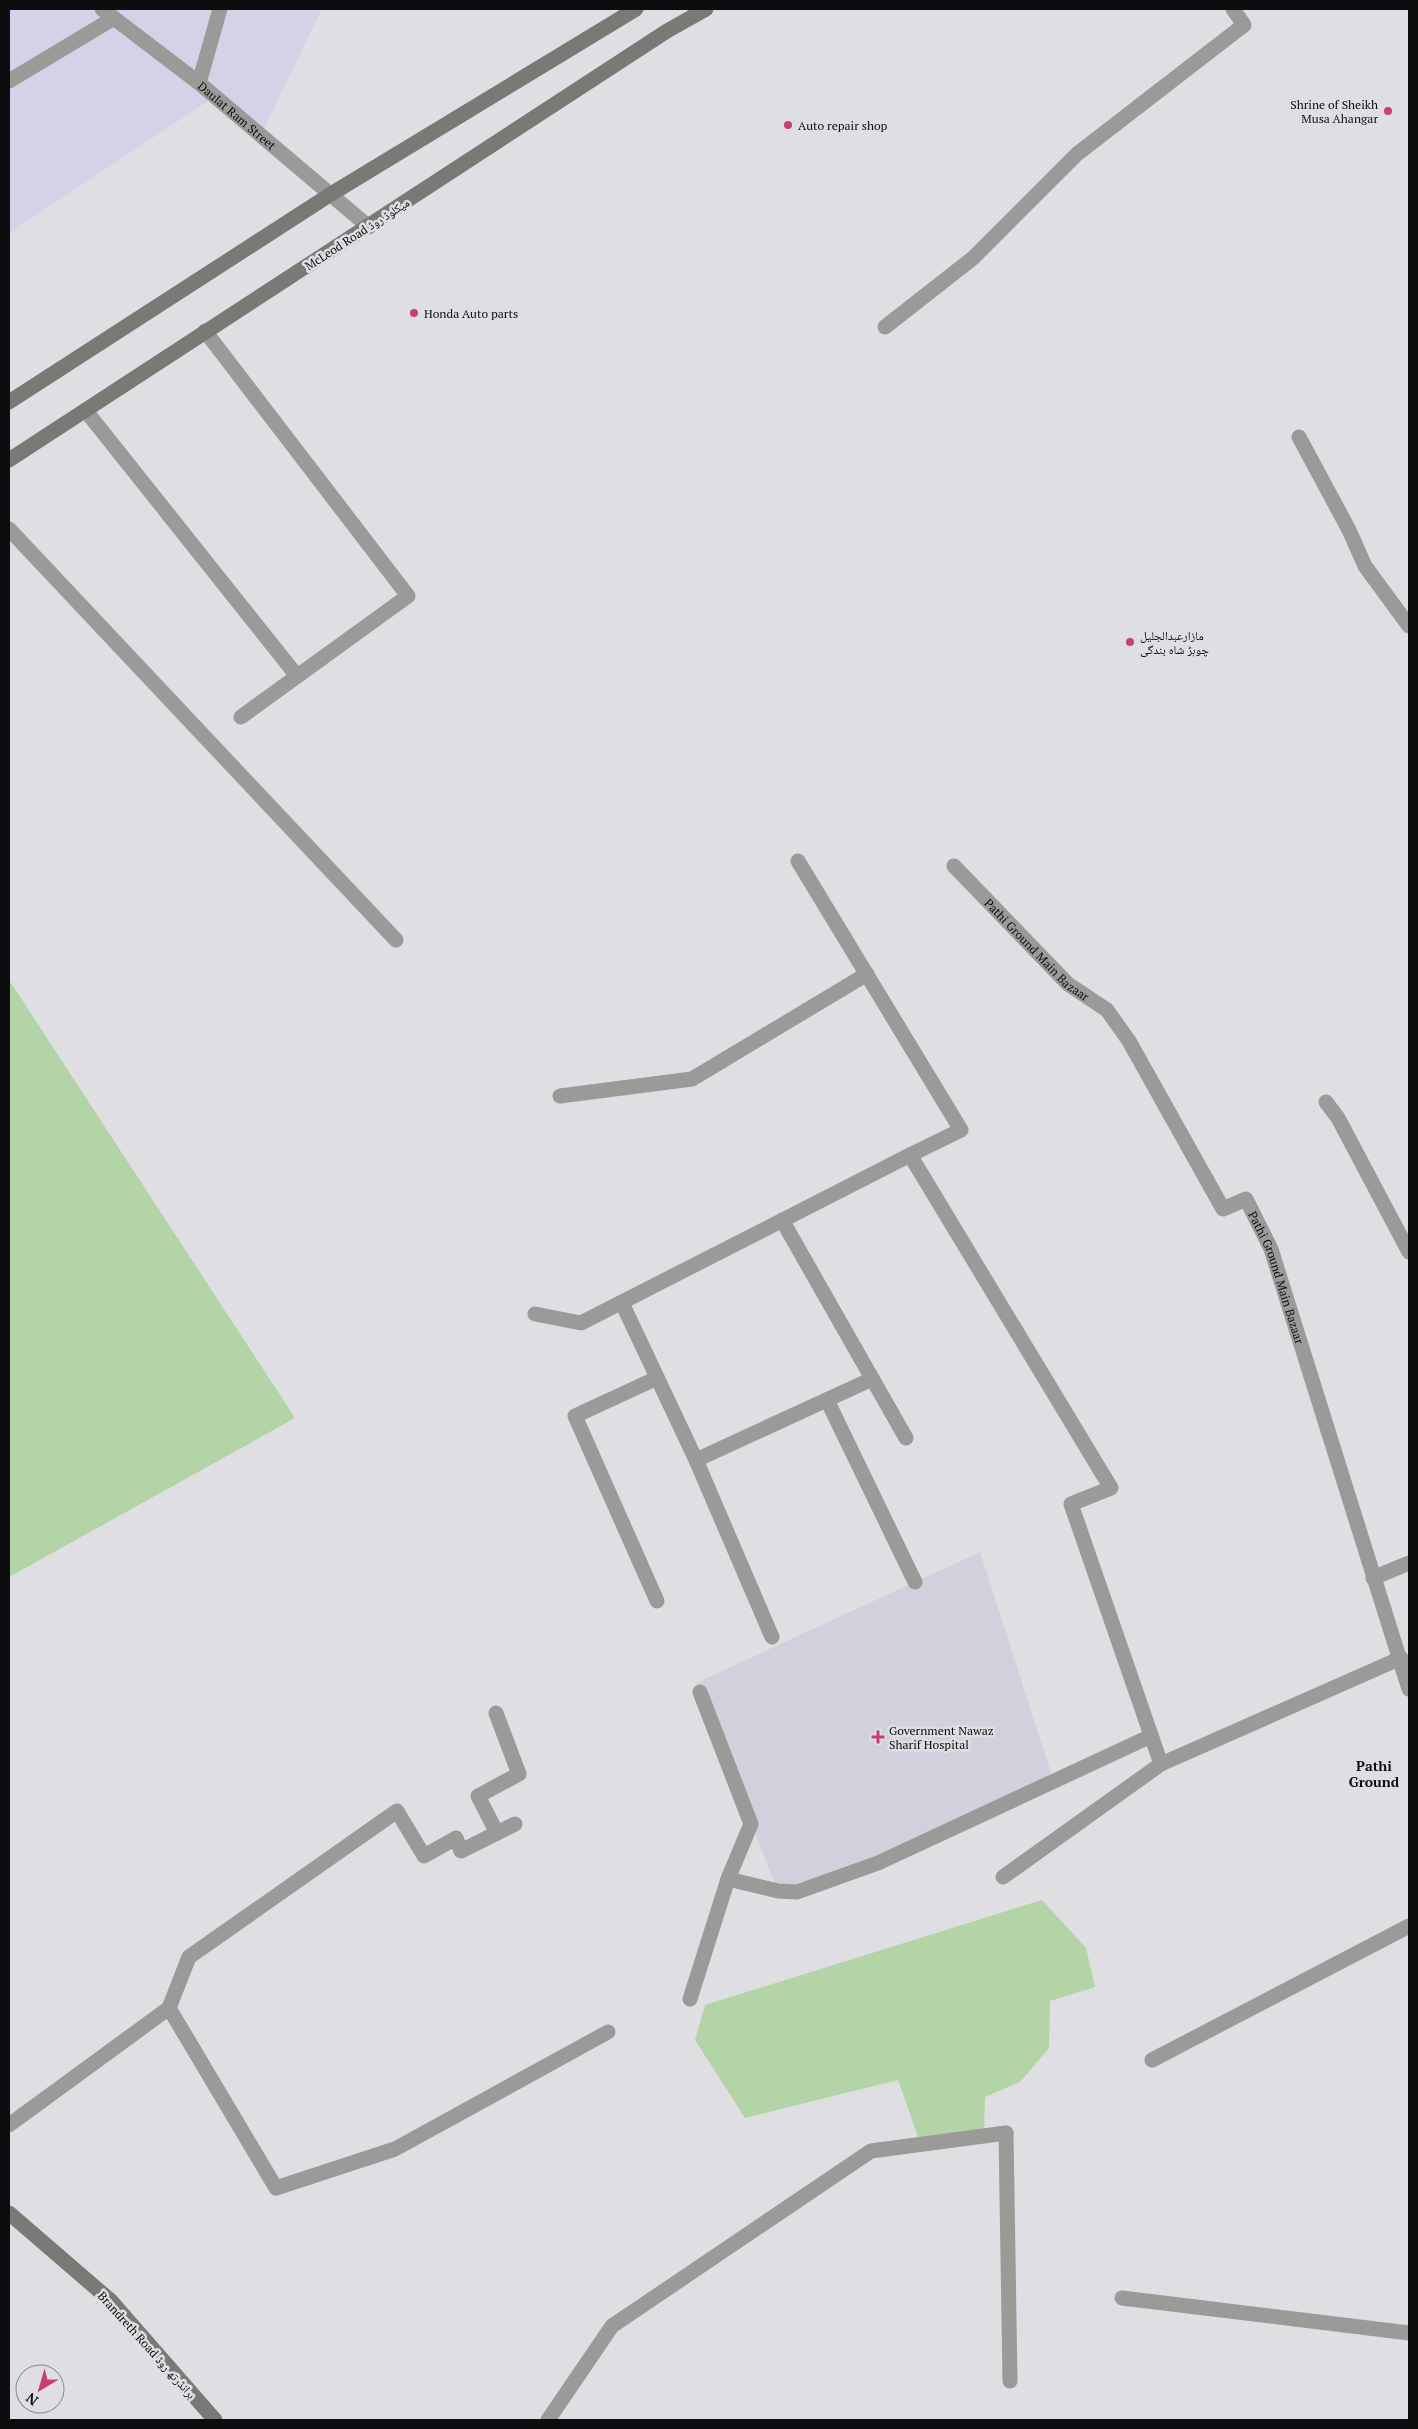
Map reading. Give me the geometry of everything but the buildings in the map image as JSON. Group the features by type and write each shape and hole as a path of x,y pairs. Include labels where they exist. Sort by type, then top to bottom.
{"main road":[{"name":"McLeod Road میکلوڈ روڈ","path":"9,460 86,411 205,330 369,227 666,31 706,9"},
{"path":"9,402 331,194 630,11"},
{"name":"Brandreth Road برانڈرتھ روڈ","path":"9,2213 111,2301 215,2420"}],"street":[{"path":"199,84 220,9"},
{"path":"885,327 972,258 1077,154 1244,25 1233,9"},
{"path":"9,82 108,13"},
{"name":"Daulat Ram Street","path":"108,13 199,84 369,227"},
{"path":"205,330 408,596 242,717"},
{"path":"86,411 297,676"},
{"path":"1299,437 1349,530 1365,566 1409,626"},
{"path":"9,528 396,940"},
{"path":"535,1314 581,1323 962,1130 798,862"},
{"name":"Pathi Ground Main Bazaar","path":"954,866 1068,984 1107,1010 1130,1041 1223,1209 1246,1199 1271,1249 1373,1578 1401,1658 1409,1689"},
{"path":"560,1096 692,1079 867,974"},
{"path":"1326,1102 1338,1118 1409,1252"},
{"path":"910,1155 1111,1488 1072,1504 1161,1764"},
{"path":"782,1220 906,1438"},
{"path":"622,1303 696,1460 772,1637"},
{"path":"657,1378 575,1416 657,1601"},
{"path":"696,1460 872,1379"},
{"path":"826,1400 916,1582"},
{"path":"1373,1578 1409,1563"},
{"path":"1003,1877 1161,1764 1401,1658"},
{"path":"690,1999 728,1879 752,1824 700,1692"},
{"path":"496,1713 519,1774 478,1796 497,1833"},
{"path":"728,1879 778,1891 797,1892 878,1863 1151,1736"},
{"path":"9,2125 169,2008 189,1957 398,1811 424,1856 456,1838 461,1851 515,1824"},
{"path":"1152,2060 1409,1926"},
{"path":"169,2008 276,2188 395,2149 608,2032"},
{"path":"548,2420 612,2326 871,2152 1006,2133 1010,2382"},
{"path":"1122,2298 1409,2333"}],"shaded area":[{"path":"9,9 322,9 261,134 214,97 9,233"},
{"name":"Government Nawaz Sharif Hospital","path":"980,1552 1054,1782 878,1863 778,1891 696,1683"}],"green space":[{"path":"9,980 295,1418 9,1577"},
{"path":"1042,1900 1086,1948 1095,1987 1050,2001 1049,2048 1020,2082 985,2097 984,2136 921,2145 898,2080 745,2118 695,2040 705,2005"}],"place":[{"name":"Shrine of Sheikh Musa Ahangar","path":"1388,111"},
{"name":"Auto repair shop","path":"788,125"},
{"name":"Honda Auto parts","path":"414,313"},
{"name":"مازارعبدالجلیل چوہڑ شاہ بندگی","path":"1130,642"},
{"name":"Government Nawaz Sharif Hospital","path":"878,1737"}],"district":[{"name":"Pathi Ground","path":"1374,1774"}]}
